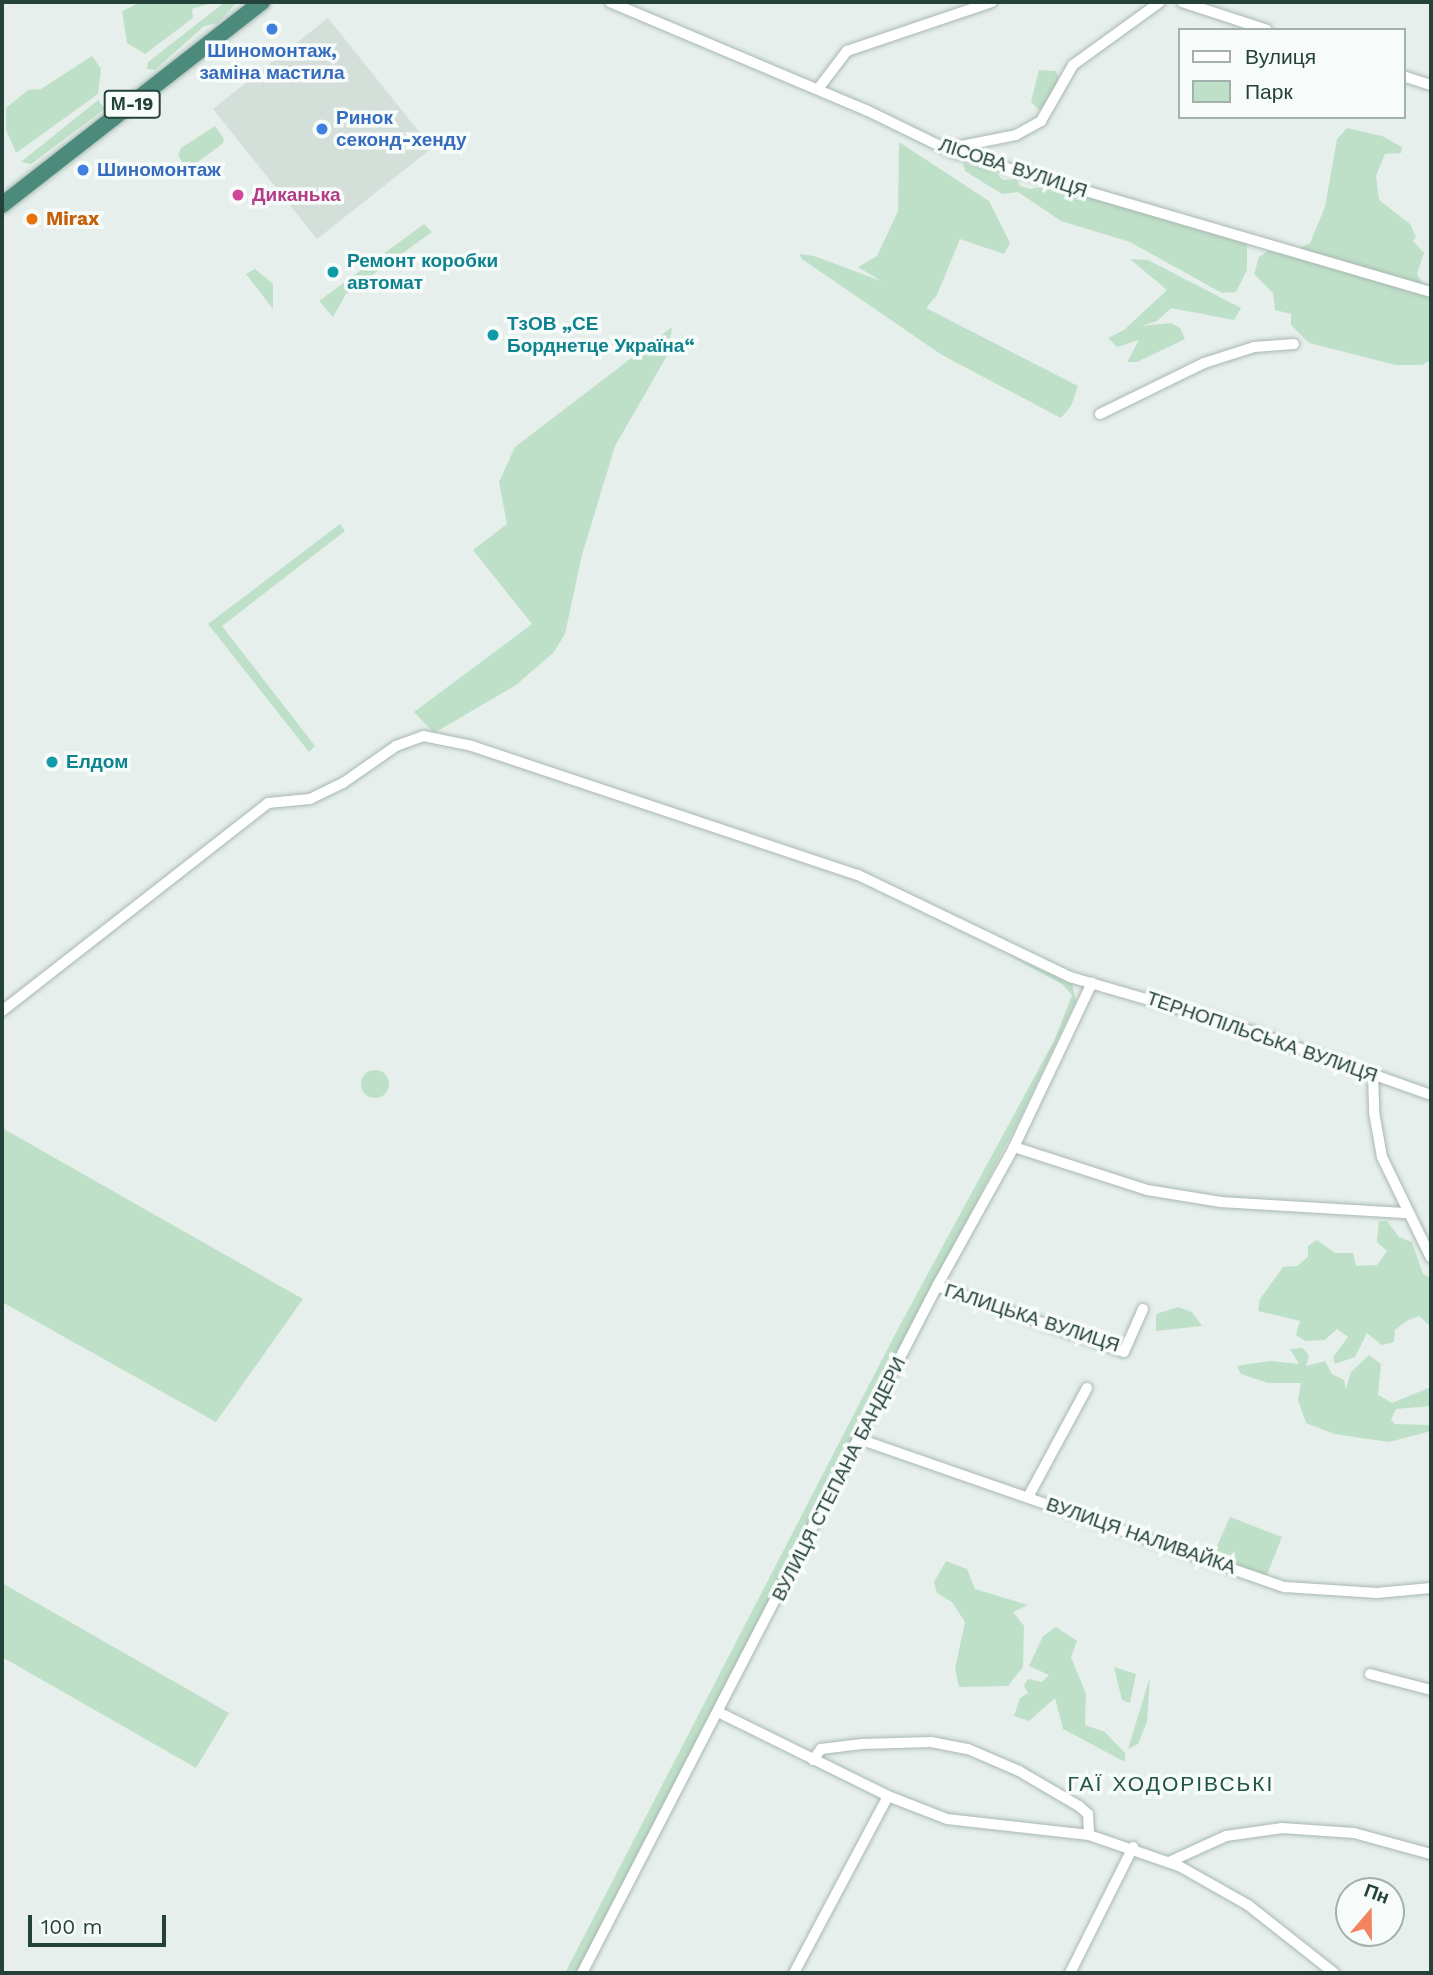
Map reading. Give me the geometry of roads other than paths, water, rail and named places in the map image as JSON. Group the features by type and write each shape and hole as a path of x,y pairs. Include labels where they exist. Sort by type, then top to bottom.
{"highway":[{"name":"М-19","path":"2,205 262,2"}],"street":[{"name":"ЛІСОВА ВУЛИЦЯ","path":"610,2 818,89 946,149 1059,186 1431,292"},
{"path":"818,89 847,51 992,2"},
{"path":"946,149 1016,135 1041,121 1073,65 1103,41 1151,13 1160,2"},
{"path":"1181,2 1261,28"},
{"path":"1405,77 1431,85"},
{"path":"1100,415 1204,363 1254,346 1294,344"},
{"name":"ТЕРНОПІЛЬСЬКА ВУЛИЦЯ","path":"2,1011 268,803 310,799 343,783 396,746 423,736 472,746 858,875 1059,972 1237,1026 1431,1095"},
{"name":"ВУЛИЦЯ СТЕПАНА БАНДЕРИ","path":"582,1973 720,1713 937,1286 1014,1147 1092,982"},
{"path":"1373,1075 1378,1144 1431,1258"},
{"path":"1014,1147 1147,1190 1220,1202 1408,1213"},
{"name":"ГАЛИЦЬКА ВУЛИЦЯ","path":"937,1286 1124,1352 1143,1309"},
{"path":"1028,1497 1087,1388"},
{"name":"ВУЛИЦЯ НАЛИВАЙКА","path":"859,1439 1285,1587 1377,1594 1431,1588"},
{"path":"1370,1674 1431,1690"},
{"path":"720,1713 888,1796 947,1819 1089,1835 1133,1847 1169,1861 1248,1905 1334,1973"},
{"path":"813,1760 821,1749 862,1744 931,1742 968,1748 1019,1771 1079,1805 1088,1814 1089,1835"},
{"path":"794,1973 888,1796"},
{"path":"1169,1861 1226,1836 1282,1828 1354,1833 1431,1854"},
{"path":"1070,1973 1133,1847"}],"place":[{"name":"Шиномонтаж, заміна мастила","path":"272,29"},
{"name":"Ринок секонд-хенду","path":"322,129"},
{"name":"Шиномонтаж","path":"83,170"},
{"name":"Диканька","path":"238,195"},
{"name":"Mirax","path":"32,219"},
{"name":"Ремонт коробки автомат","path":"333,272"},
{"name":"ТзОВ „СЕ Борднетце Україна“","path":"493,335"},
{"name":"Елдом","path":"52,762"}],"district":[{"name":"ГАЇ ХОДОРІВСЬКІ","path":"1171,1784"}]}
